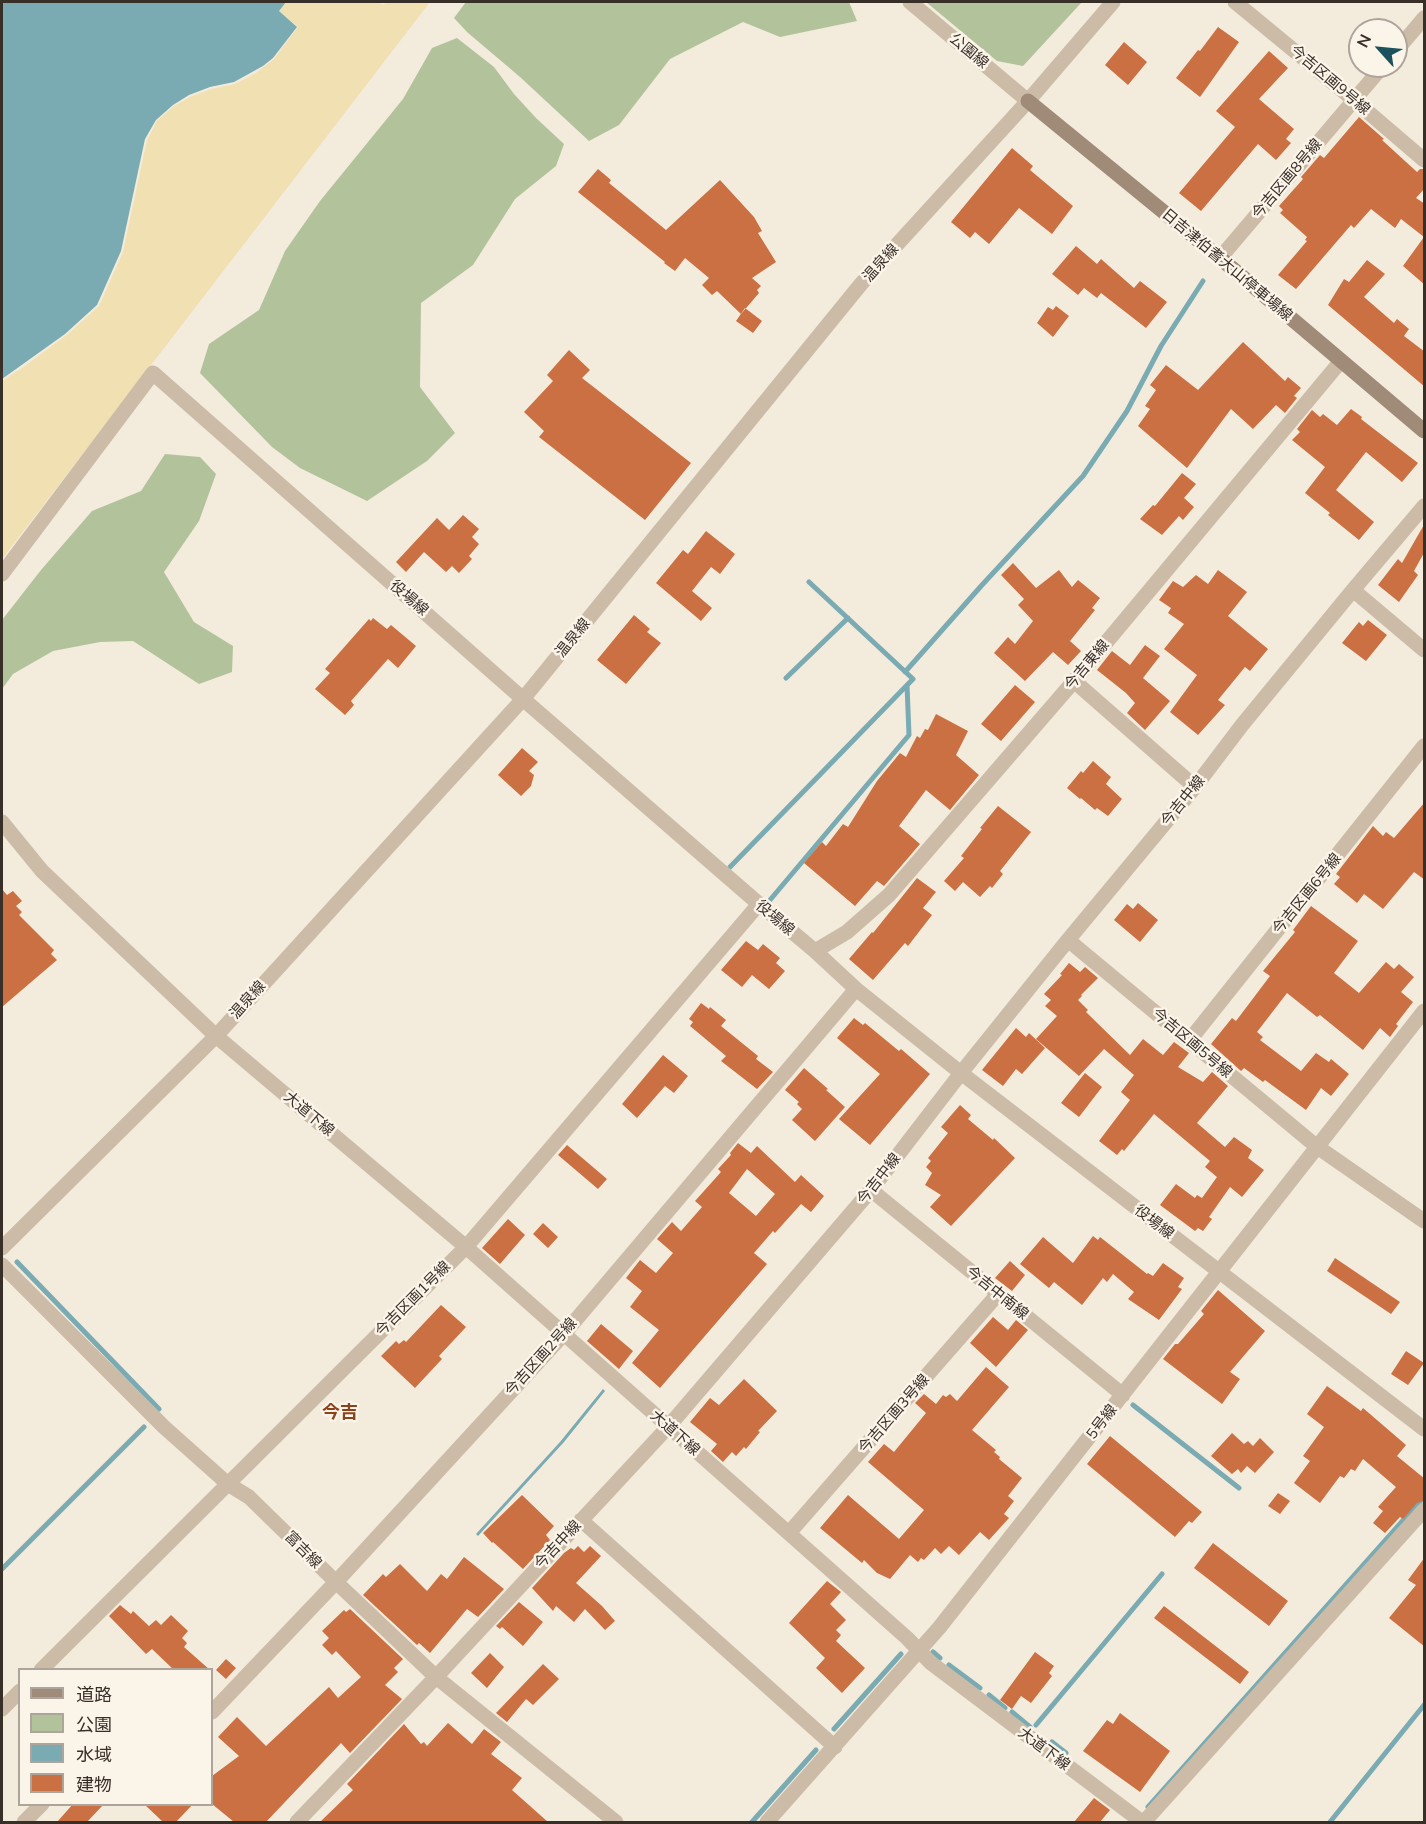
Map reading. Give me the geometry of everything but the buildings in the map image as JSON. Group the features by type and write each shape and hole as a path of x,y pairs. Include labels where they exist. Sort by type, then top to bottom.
{"main road":[{"name":"日吉津伯耆大山停車場線","path":"1028,101 1220,258 1425,431"}],"street":[{"name":"公園線","path":"910,2 1028,101"},
{"name":"温泉線","path":"2,1248 216,1036 523,699 861,284 1028,101 1113,2"},
{"name":"今吉区画9号線","path":"1235,2 1425,160"},
{"path":"1408,37 1425,18"},
{"name":"今吉区画8号線","path":"1220,258 1372,78"},
{"name":"今吉東線","path":"815,951 847,932 889,895 1074,681 1341,361"},
{"name":"役場線","path":"2,574 153,373 856,989 961,1073 1425,1430"},
{"name":"今吉中線","path":"297,1822 436,1677 668,1427 871,1190 961,1073 1195,787 1242,725 1425,506"},
{"path":"1353,590 1425,650"},
{"path":"1074,681 1195,787"},
{"name":"今吉区画6号線","path":"1189,1041 1425,746"},
{"name":"大道下線","path":"2,822 42,871 216,1036 466,1247 907,1638 931,1664 1143,1822"},
{"name":"今吉区画1号線","path":"43,1668 466,1247 759,904"},
{"name":"今吉区画5号線","path":"1068,940 1316,1146 1425,1221"},
{"name":"今吉区画2号線","path":"213,1711 336,1582 563,1335 856,989"},
{"name":"5号線","path":"767,1822 919,1652 1123,1395 1316,1146 1425,1011"},
{"name":"今吉中南線","path":"871,1190 1123,1395"},
{"name":"富吉線","path":"2,1265 164,1427 228,1484 249,1497 436,1677 616,1822"},
{"name":"今吉区画3号線","path":"789,1533 998,1294"},
{"path":"1143,1822 1425,1510"},
{"path":"581,1520 835,1747"},
{"path":"2,1709 18,1693"},
{"path":"24,1822 40,1806"}],"green space":[{"path":"466,2 849,2 857,21 780,37 743,22 670,59 619,125 589,141 454,18"},
{"path":"926,2 1082,2 1023,66 997,61"},
{"path":"457,38 494,67 514,94 564,144 556,166 515,199 473,265 421,303 420,387 455,433 427,461 367,501 300,468 272,447 200,373 209,344 259,310 285,251 320,201 403,99 432,48"},
{"path":"165,454 200,457 216,474 199,521 164,572 194,622 233,646 232,672 199,684 133,641 100,642 53,651 13,674 2,689 2,620 92,511 141,491"}],"sand":[{"path":"286,2 378,2 383,5 388,2 430,2 2,559 2,381 68,334 99,306 123,252 147,140 157,121 174,106 190,97 211,89 235,84 256,73 274,59 298,27 279,11"}],"water":[{"path":"2,2 286,2 279,11 297,27 273,58 263,66 234,82 210,87 189,95 156,120 145,139 121,251 97,305 65,334 2,379"},
{"path":"603,1389 605,1391 564,1442 478,1536 476,1534 560,1442"}],"waterway":[{"path":"905,672 1083,476 1127,411 1161,346 1203,281"},
{"path":"730,867 913,679 809,582"},
{"path":"786,678 848,618"},
{"path":"770,900 909,735 907,685"},
{"path":"17,1262 159,1409"},
{"path":"1133,1405 1239,1488"},
{"path":"2,1569 144,1427"},
{"path":"1148,1807 1423,1498"},
{"path":"1036,1725 1162,1574"},
{"path":"933,1652 940,1658"},
{"path":"834,1729 901,1654"},
{"path":"949,1665 980,1688"},
{"path":"989,1695 1005,1708"},
{"path":"1330,1822 1424,1705"},
{"path":"1012,1712 1030,1727"},
{"path":"1052,1742 1066,1753"},
{"path":"752,1822 816,1750"}],"district":[{"name":"今吉","path":"340,1413"}]}
